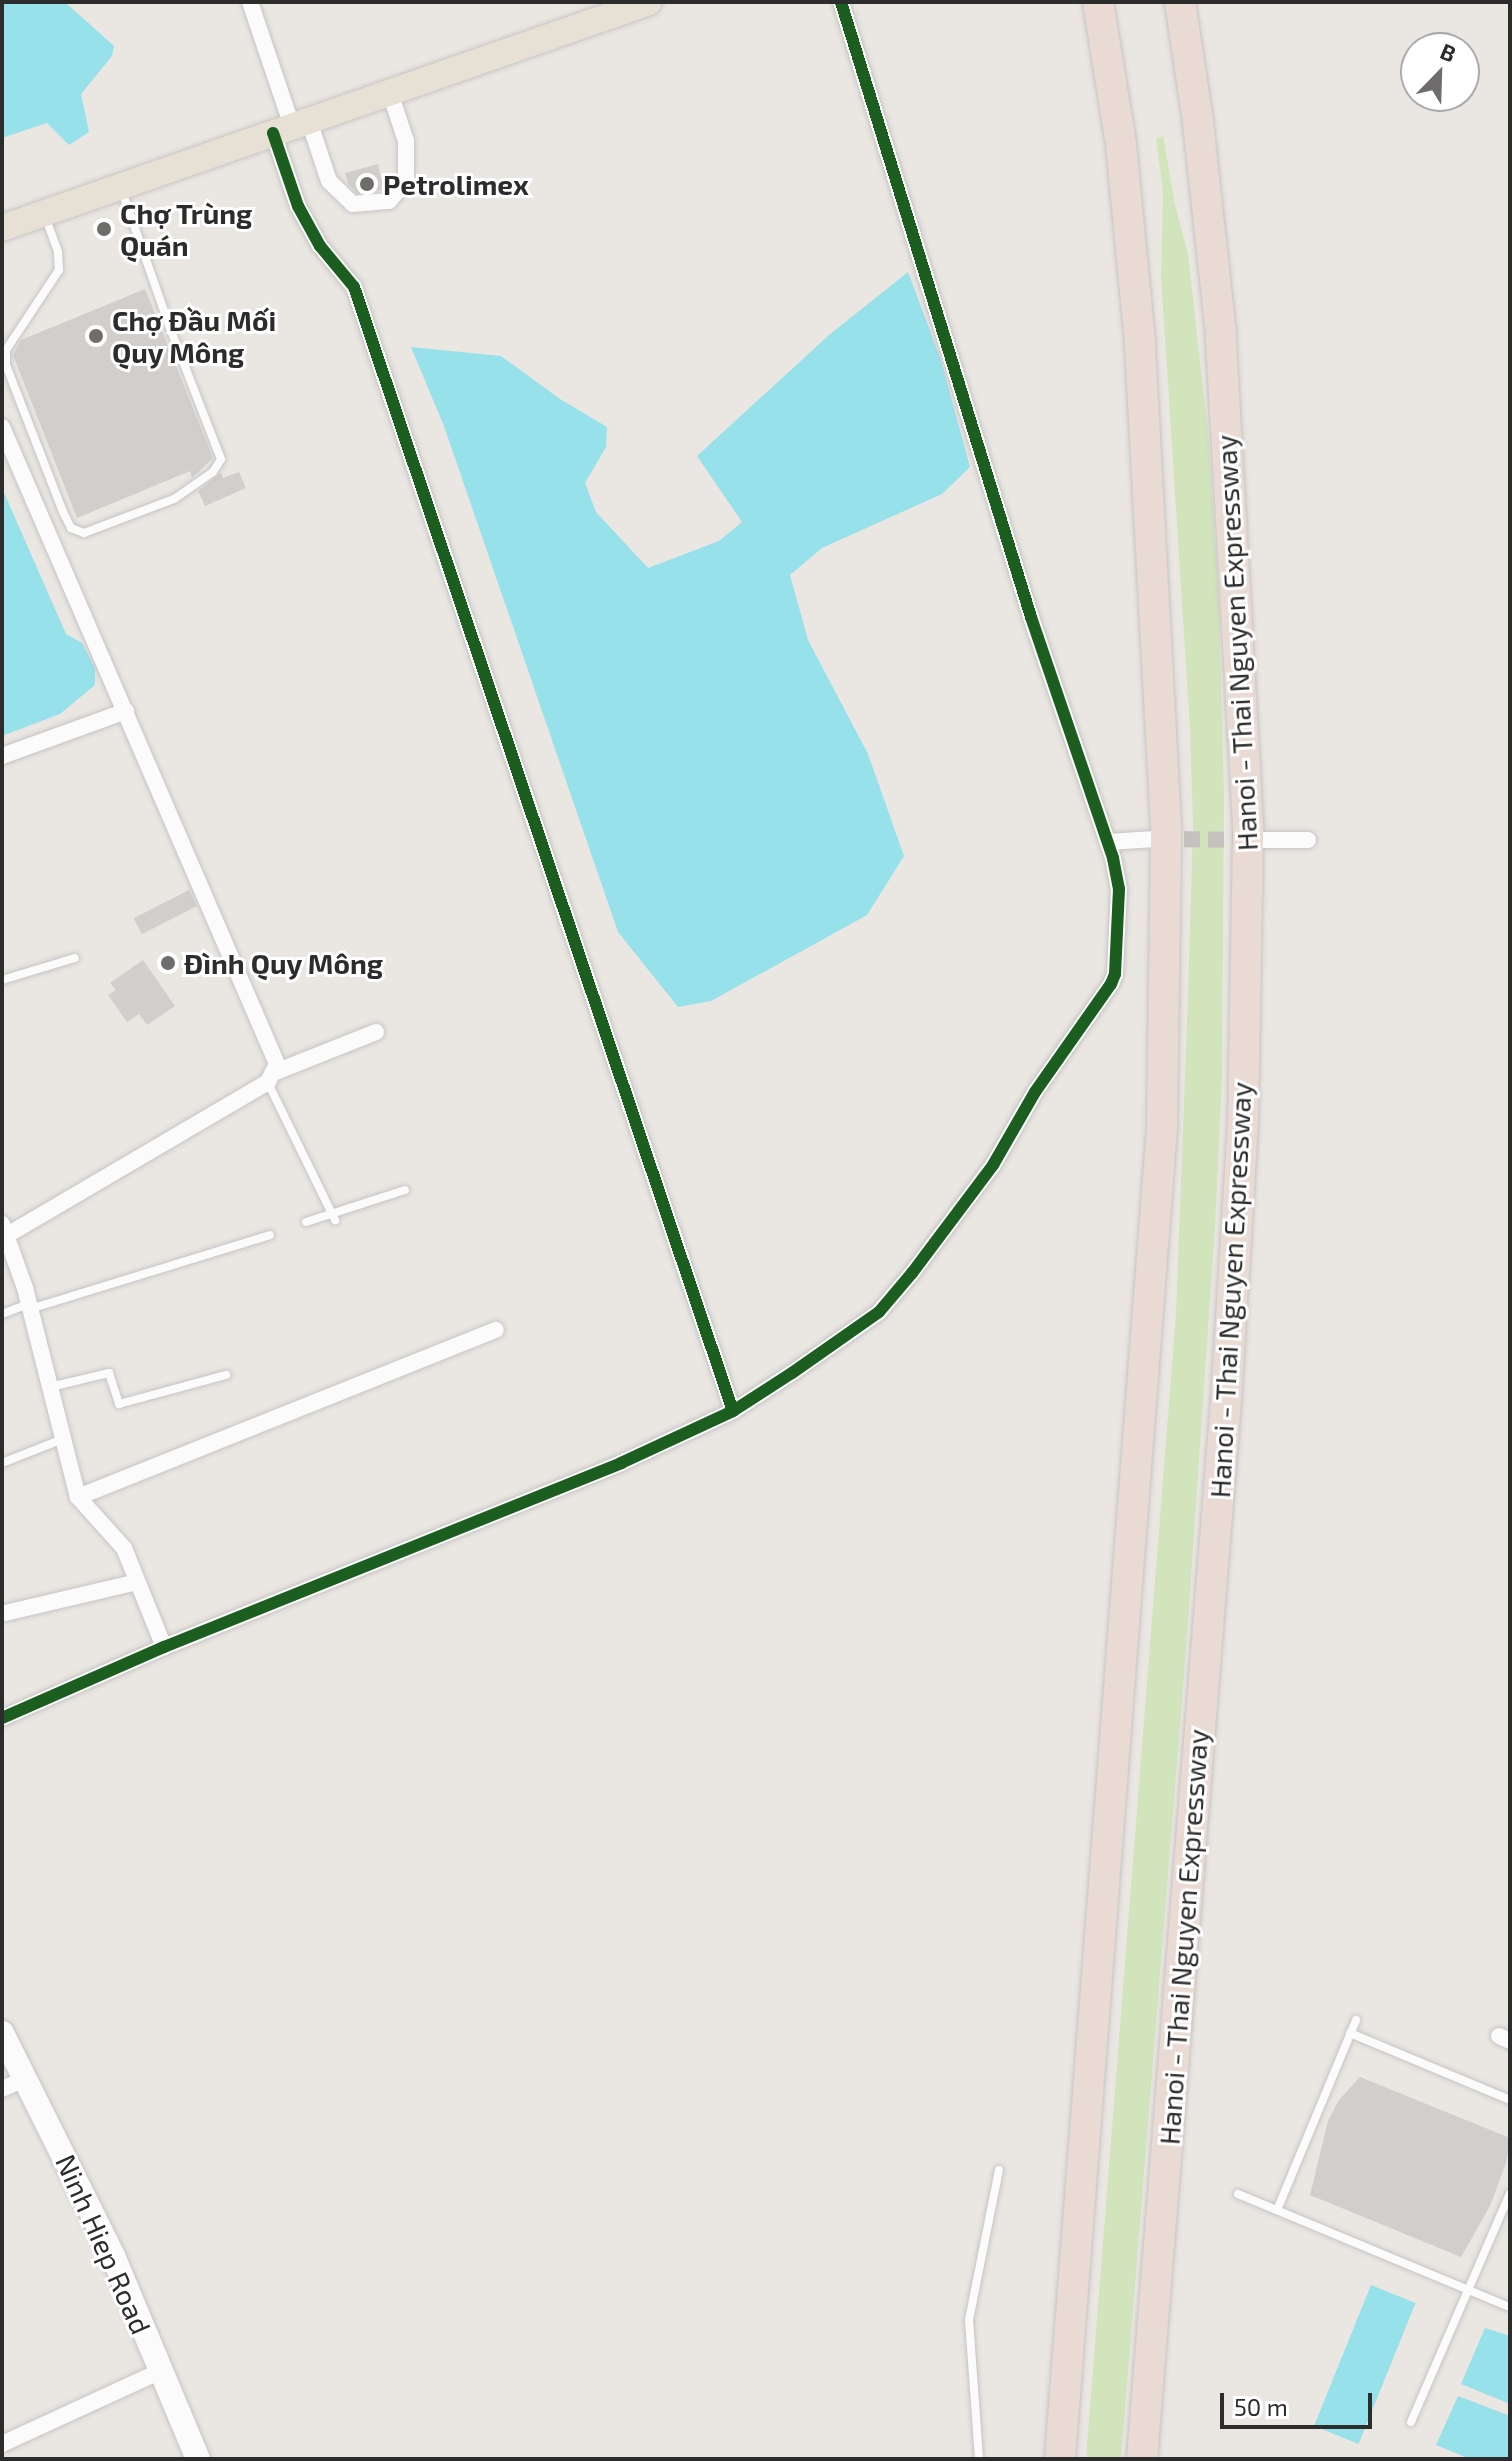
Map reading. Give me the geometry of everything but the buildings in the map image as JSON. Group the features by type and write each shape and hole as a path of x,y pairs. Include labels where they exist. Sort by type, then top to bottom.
{"highway":[{"path":"1060,2459 1162,1126 1166,826 1140,342 1121,144 1098,2"},
{"name":"Hanoi - Thai Nguyen Expressway","path":"1142,2459 1226,1401 1243,1124 1248,824 1221,334 1198,121 1180,2"}],"main road":[{"path":"2,228 649,2"},
{"name":"Ninh Hiep Road","path":"2,2033 113,2256 198,2459"}],"street":[{"path":"250,2 292,127 298,206 320,246 354,287 733,1411"},
{"path":"2,1718 164,1647 621,1463 733,1411 879,1312 993,1165 1035,1092 1115,974 1119,889 1108,842 1031,617 841,2"},
{"path":"292,127 329,181 353,204 389,201 406,181 406,141 390,93"},
{"path":"2,427 271,1048 277,1064 270,1077"},
{"path":"2,756 126,711"},
{"path":"1108,842 1155,839"},
{"path":"1260,840 1308,840"},
{"path":"164,1647 124,1548 78,1497 28,1307 4,1230 270,1077 376,1032"},
{"path":"78,1497 496,1330"},
{"path":"5,1613 137,1582"},
{"path":"2,2089 24,2079"},
{"path":"2,2444 161,2371"}],"lane":[{"path":"44,213 58,252 59,270 6,350 6,365 63,512 71,528 84,533 174,499 213,472 221,459 170,328 121,186"},
{"path":"2,980 75,958"},
{"path":"270,1077 332,1217"},
{"path":"306,1222 332,1217 405,1190"},
{"path":"2,1314 270,1235"},
{"path":"49,1387 109,1373 119,1404 226,1375"},
{"path":"2,1463 63,1439"},
{"path":"1277,2210 1356,2020"},
{"path":"1350,2033 1510,2100"},
{"path":"979,2459 969,2320 999,2170"},
{"path":"1411,2422 1510,2193"},
{"path":"1238,2194 1510,2307"}],"green space":[{"path":"1163,136 1175,205 1188,254 1208,432 1219,603 1224,796 1222,1079 1186,1650 1121,2459 1086,2459 1176,1314 1188,997 1193,825 1190,727 1161,275 1163,192 1156,139"}],"water":[{"path":"2,2 65,2 114,46 112,56 81,94 89,132 69,145 47,123 2,138"},
{"path":"908,272 941,360 970,467 942,494 822,548 790,575 808,640 868,754 904,856 867,915 711,1001 678,1007 618,932 444,426 411,347 501,356 560,399 607,427 606,447 585,483 596,512 648,568 719,541 742,522 697,456 829,335"},
{"path":"2,488 66,634 82,643 95,668 95,685 60,714 2,736"},
{"path":"1371,2285 1416,2303 1359,2444 1314,2426"},
{"path":"1485,2328 1510,2336 1510,2404 1461,2384"},
{"path":"1458,2396 1510,2416 1510,2459 1470,2459 1436,2445"}],"tunnel":[{"path":"1160,839 1253,840"}],"cycle path":[{"path":"2,1718 164,1647 621,1463 733,1411 792,1373 879,1312 912,1273 993,1165 1035,1092 1111,984 1115,974 1119,889 1113,858 1031,617 841,2"},
{"path":"273,133 298,206 320,246 354,287 733,1411"}],"place":[{"name":"Petrolimex","path":"367,184"},
{"name":"Chợ Trùng Quán","path":"104,229"},
{"name":"Chợ Đầu Mối Quy Mông","path":"96,336"},
{"name":"Đình Quy Mông","path":"168,963"}]}
